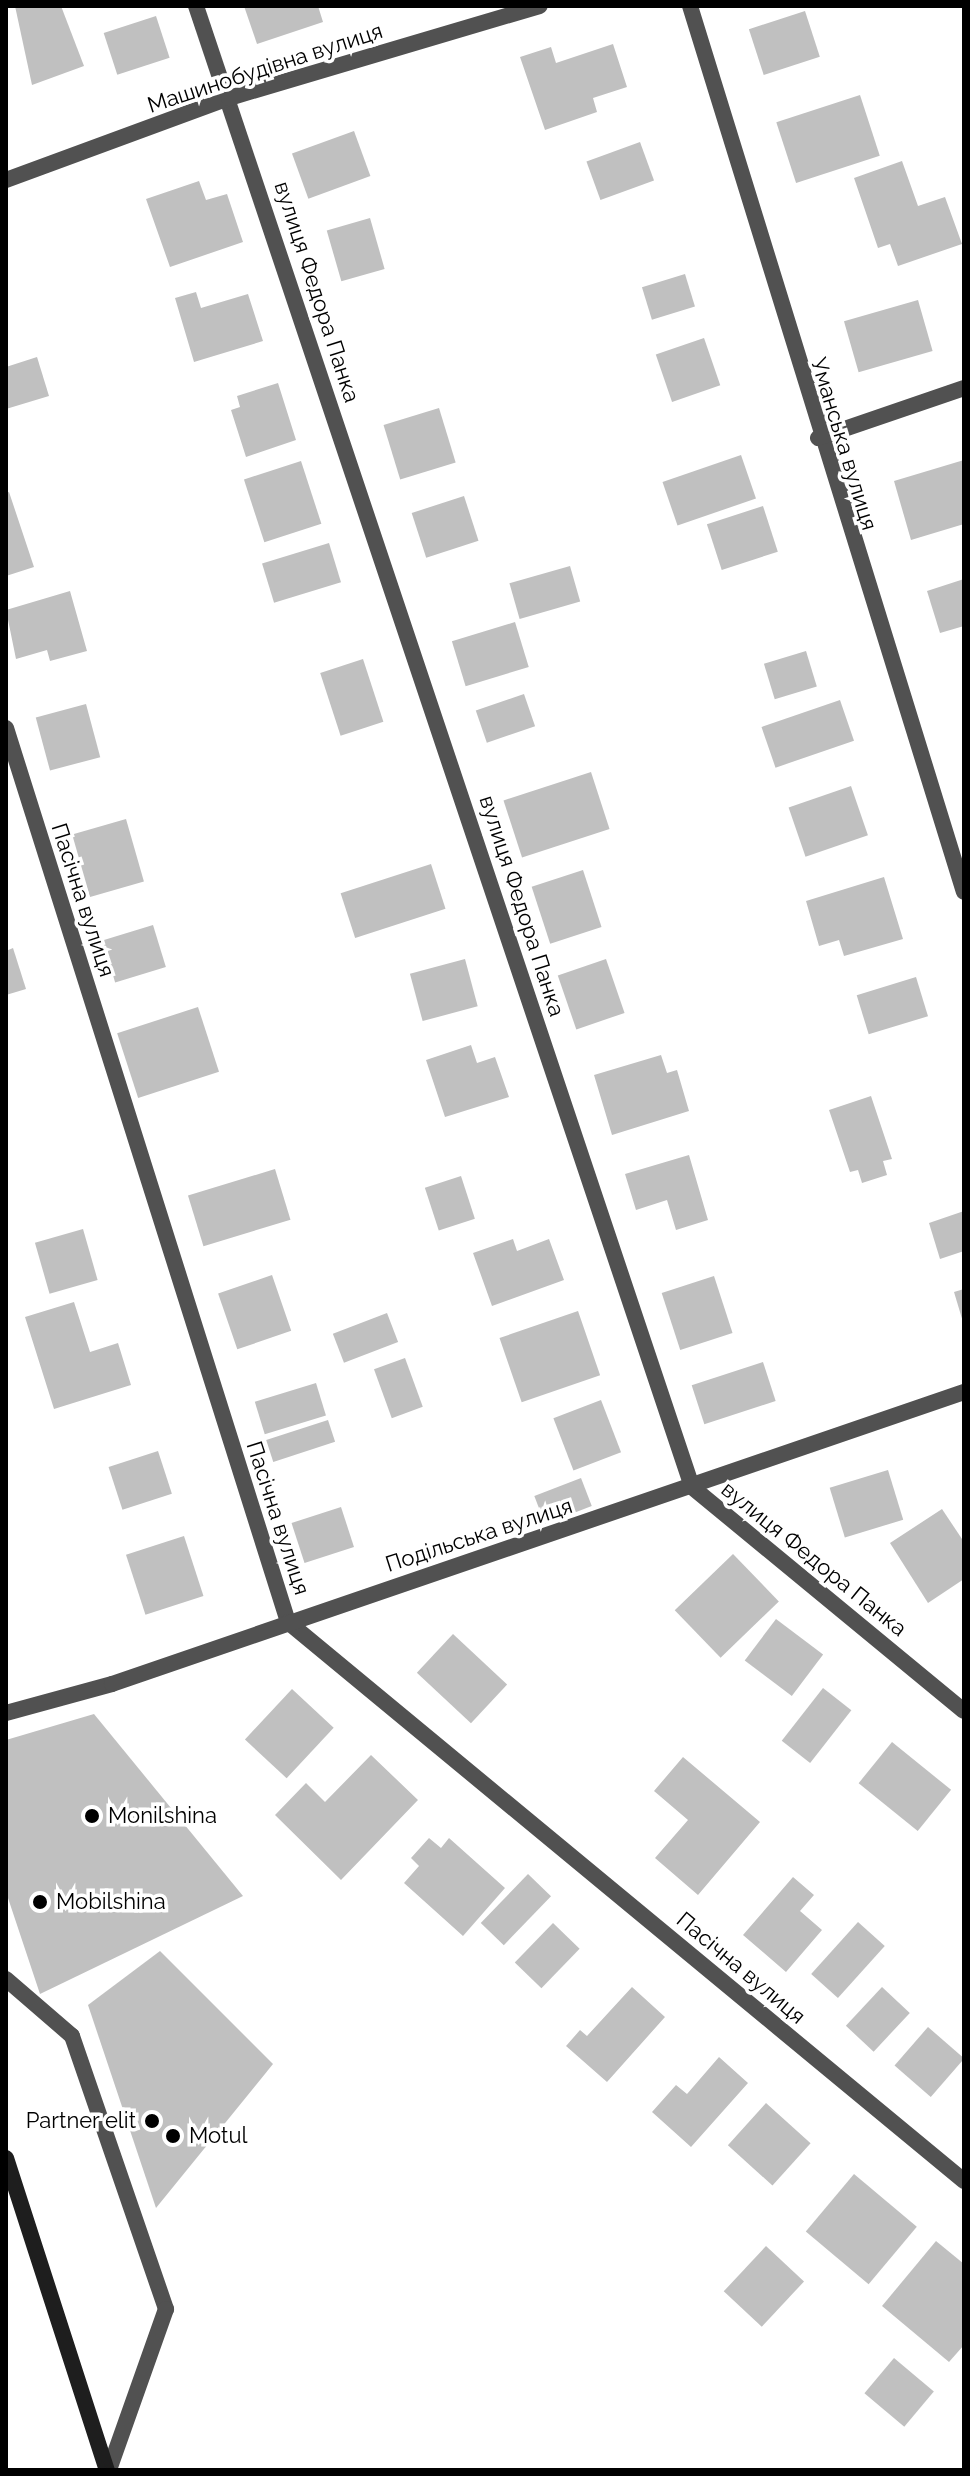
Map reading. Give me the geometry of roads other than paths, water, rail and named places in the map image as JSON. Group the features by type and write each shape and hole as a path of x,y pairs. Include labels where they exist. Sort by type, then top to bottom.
{"main road":[{"path":"6,2158 108,2470"}],"street":[{"name":"вулиця Федора Панка","path":"196,6 692,1487 964,1711"},
{"name":"Машинобудівна вулиця","path":"6,180 229,98 540,6"},
{"name":"Уманська вулиця","path":"690,6 818,438 963,887"},
{"path":"818,438 964,388"},
{"name":"Пасічна вулиця","path":"6,728 288,1622 964,2181"},
{"name":"Подільська вулиця","path":"6,1713 692,1487 964,1392"},
{"path":"6,1979 72,2036 166,2309 108,2470"}],"place":[{"name":"Monilshina","path":"92,1816"},
{"name":"Mobilshina","path":"40,1902"},
{"name":"Partner elit","path":"152,2121"},
{"name":"Motul","path":"173,2136"}]}
